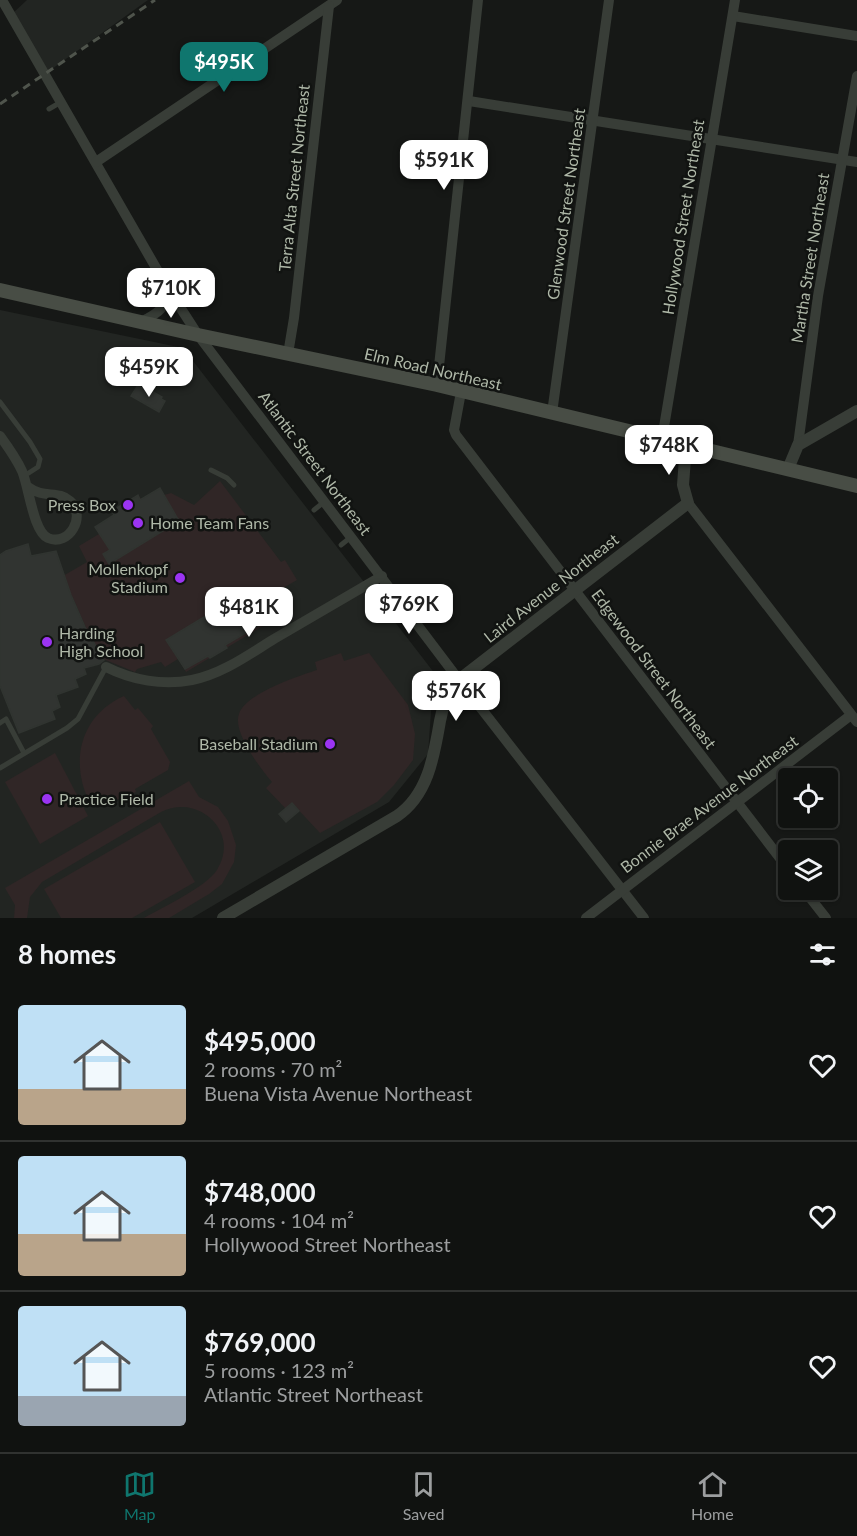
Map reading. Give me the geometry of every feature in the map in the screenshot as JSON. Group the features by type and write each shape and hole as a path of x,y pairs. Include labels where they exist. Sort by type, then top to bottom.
{"main road":[{"name":"Elm Road Northeast","path":"0,290 198,335 437,385 857,486"}],"street":[{"name":"Atlantic Street Northeast","path":"2,0 167,287 198,335 459,680 644,918"},
{"path":"437,385 478,0"},
{"name":"Glenwood Street Northeast","path":"552,413 609,0"},
{"name":"Hollywood Street Northeast","path":"662,439 735,0"},
{"path":"96,162 333,3"},
{"name":"Terra Alta Street Northeast","path":"288,354 333,3"},
{"path":"733,16 857,36"},
{"name":"Martha Street Northeast","path":"798,445 818,296 857,76"},
{"path":"469,101 857,162"},
{"path":"141,322 158,313 164,306 167,287"},
{"name":"Edgewood Street Northeast","path":"461,392 454,430 456,435 778,856"},
{"path":"788,469 798,445 857,411"},
{"path":"0,436 26,482 37,493 63,496 75,506 77,515 72,532 67,536 51,539 42,535 35,519 26,482"},
{"path":"686,445 683,485 688,503 854,718"},
{"name":"Laird Avenue Northeast","path":"223,918 398,816 411,806 423,787 446,694 451,686 688,503"},
{"path":"106,667 123,675 151,681 187,681 203,677 232,664 382,576"},
{"name":"Bonnie Brae Avenue Northeast","path":"586,918 737,802 854,718"},
{"path":"812,900 826,918"}],"lane":[{"path":"49,109 61,102"},
{"path":"0,402 40,459 41,463 26,482"},
{"path":"211,470 227,478 234,485"},
{"path":"314,510 325,502"},
{"path":"341,545 352,537"},
{"path":"0,768 78,719 106,667"},
{"path":"0,723 6,719 24,753"}],"shaded area":[{"path":"27,0 148,0 45,74 11,15"},
{"path":"0,310 183,348 439,679 432,698 428,754 389,802 192,918 0,918"},
{"name":"Mollenkopf Stadium","path":"220,481 281,562 285,560 297,580 276,592 279,597 263,606 268,623 186,672 178,659 165,667 161,662 137,669 135,672 101,658 63,576 87,562 79,546 99,534 95,527 114,515 112,511 138,495 141,499 160,488 164,495 171,493 194,505"},
{"name":"Baseball Stadium","path":"341,653 344,661 369,653 408,705 415,734 413,760 394,785 377,802 320,833 292,803 286,809 266,788 272,782 243,740 238,722 243,707 261,693 317,670 315,662"},
{"path":"124,696 135,710 138,708 153,726 151,729 170,762 168,770 135,789 136,792 114,801 112,798 91,805 84,789 81,773 82,743 88,728 97,716"},
{"name":"Practice Field","path":"55,753 88,816 40,844 5,782"},
{"path":"189,781 199,797 218,807 228,821 236,845 234,862 222,884 169,918 144,918 204,883 217,870 223,856 224,843 220,830 212,820 202,812 189,808 175,808 161,812 42,882 30,897 27,918 14,918 15,905 5,888"},
{"path":"160,822 195,882 132,918 61,918 44,889"}],"building":[{"path":"138,385 162,397 161,399 165,401 159,412 131,396"},
{"name":"Home Team Fans","path":"160,488 179,521 109,564 103,554 110,550 95,527 114,515 112,511 138,495 140,500"},
{"name":"Harding High School","path":"28,544 31,556 56,551 85,627 104,660 99,664 84,668 86,674 75,679 78,687 56,695 60,707 52,711 55,719 19,733 0,686 0,555"},
{"path":"247,591 266,621 225,645 227,648 185,669 166,640"},
{"path":"292,803 299,811 286,822 279,814"}],"railway":[{"path":"0,104 155,0"}],"place":[{"name":"Press Box","path":"128,505"},
{"name":"Home Team Fans","path":"138,523"},
{"name":"Mollenkopf Stadium","path":"180,578"},
{"name":"Harding High School","path":"47,642"},
{"name":"Baseball Stadium","path":"330,744"},
{"name":"Practice Field","path":"47,799"}]}
